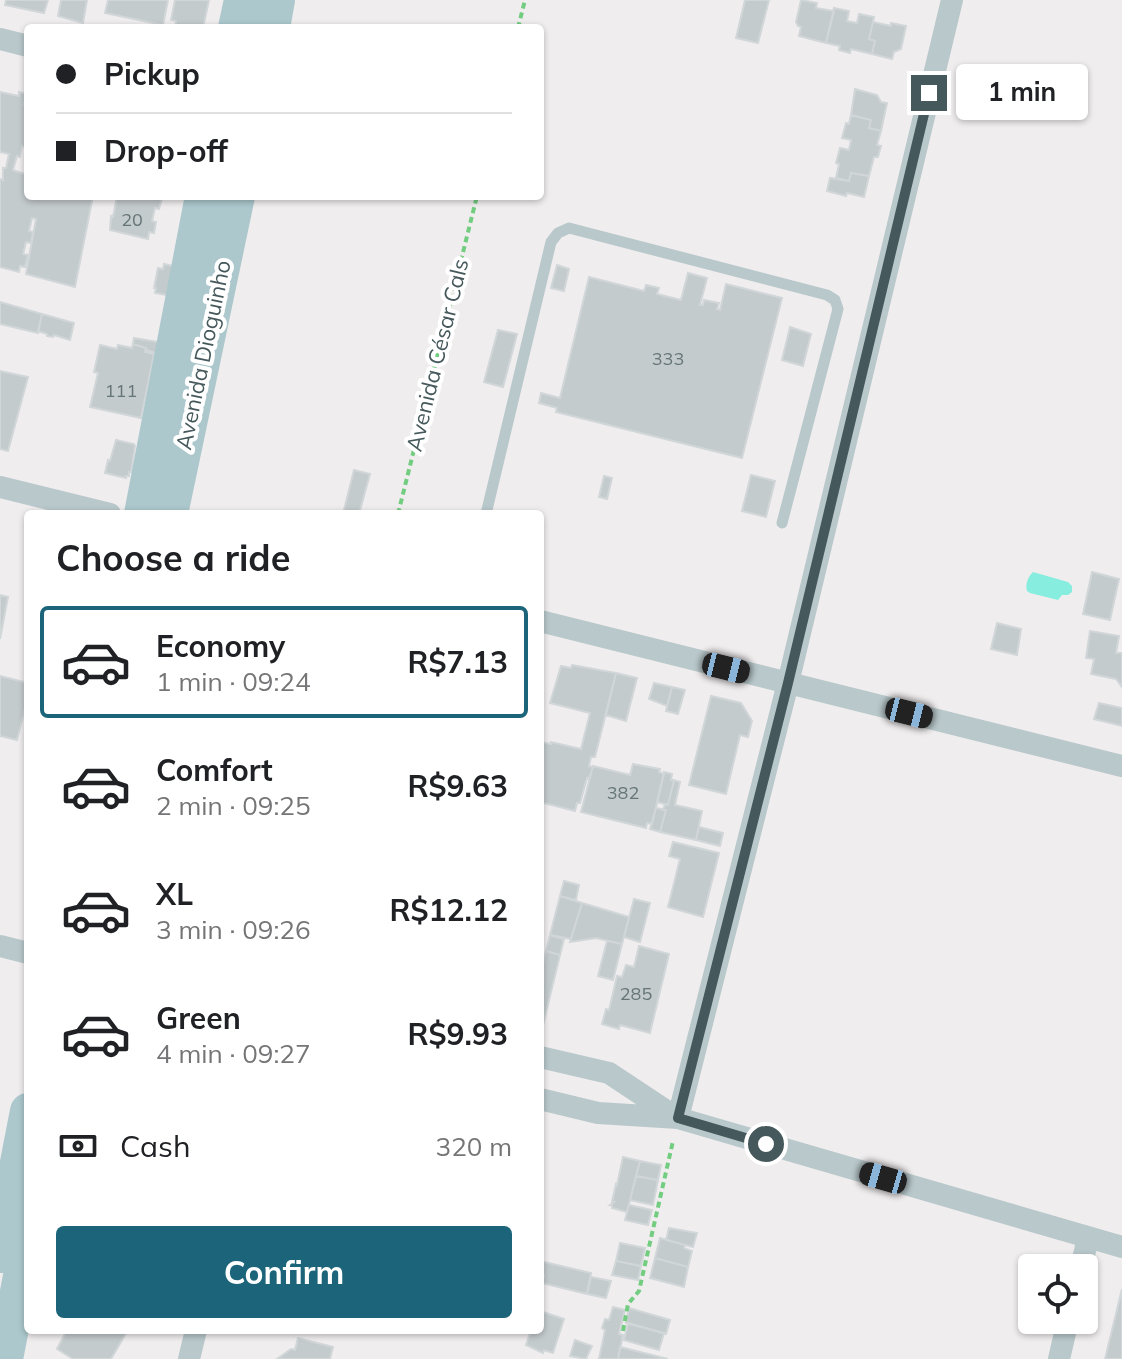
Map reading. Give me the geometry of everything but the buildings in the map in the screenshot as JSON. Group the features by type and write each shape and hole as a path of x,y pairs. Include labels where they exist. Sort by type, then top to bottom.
{"main road":[{"path":"237,24 242,0"},
{"path":"273,24 277,0"},
{"name":"Avenida Dioguinho","path":"143,510 202,200"},
{"name":"Avenida Dioguinho","path":"171,510 236,200"},
{"path":"0,1255 24,1132"},
{"path":"5,1359 24,1261"}],"street":[{"path":"678,1118 788,683 952,0"},
{"path":"0,39 24,45"},
{"path":"0,487 94,510"},
{"path":"544,622 1122,766"},
{"path":"0,946 24,952"},
{"path":"544,1058 609,1073 678,1118"},
{"path":"544,1100 598,1113 678,1118 1122,1247"},
{"path":"1084,1254 1088,1238"},
{"path":"189,1359 195,1334"},
{"path":"1059,1359 1065,1334"}],"lane":[{"path":"487,510 551,242 558,233 569,228 827,295 835,300 838,309 782,523"}],"path":[{"path":"519,24 525,0"},
{"name":"Avenida César Cals","path":"399,510 476,200"},
{"path":"623,1331 628,1304 639,1291 678,1118"}],"shaded area":[{"path":"1033,572 1068,582 1072,592 1058,600 1030,593 1027,583"}],"route":[{"path":"766,1144 678,1118 788,683 929,93"}]}
